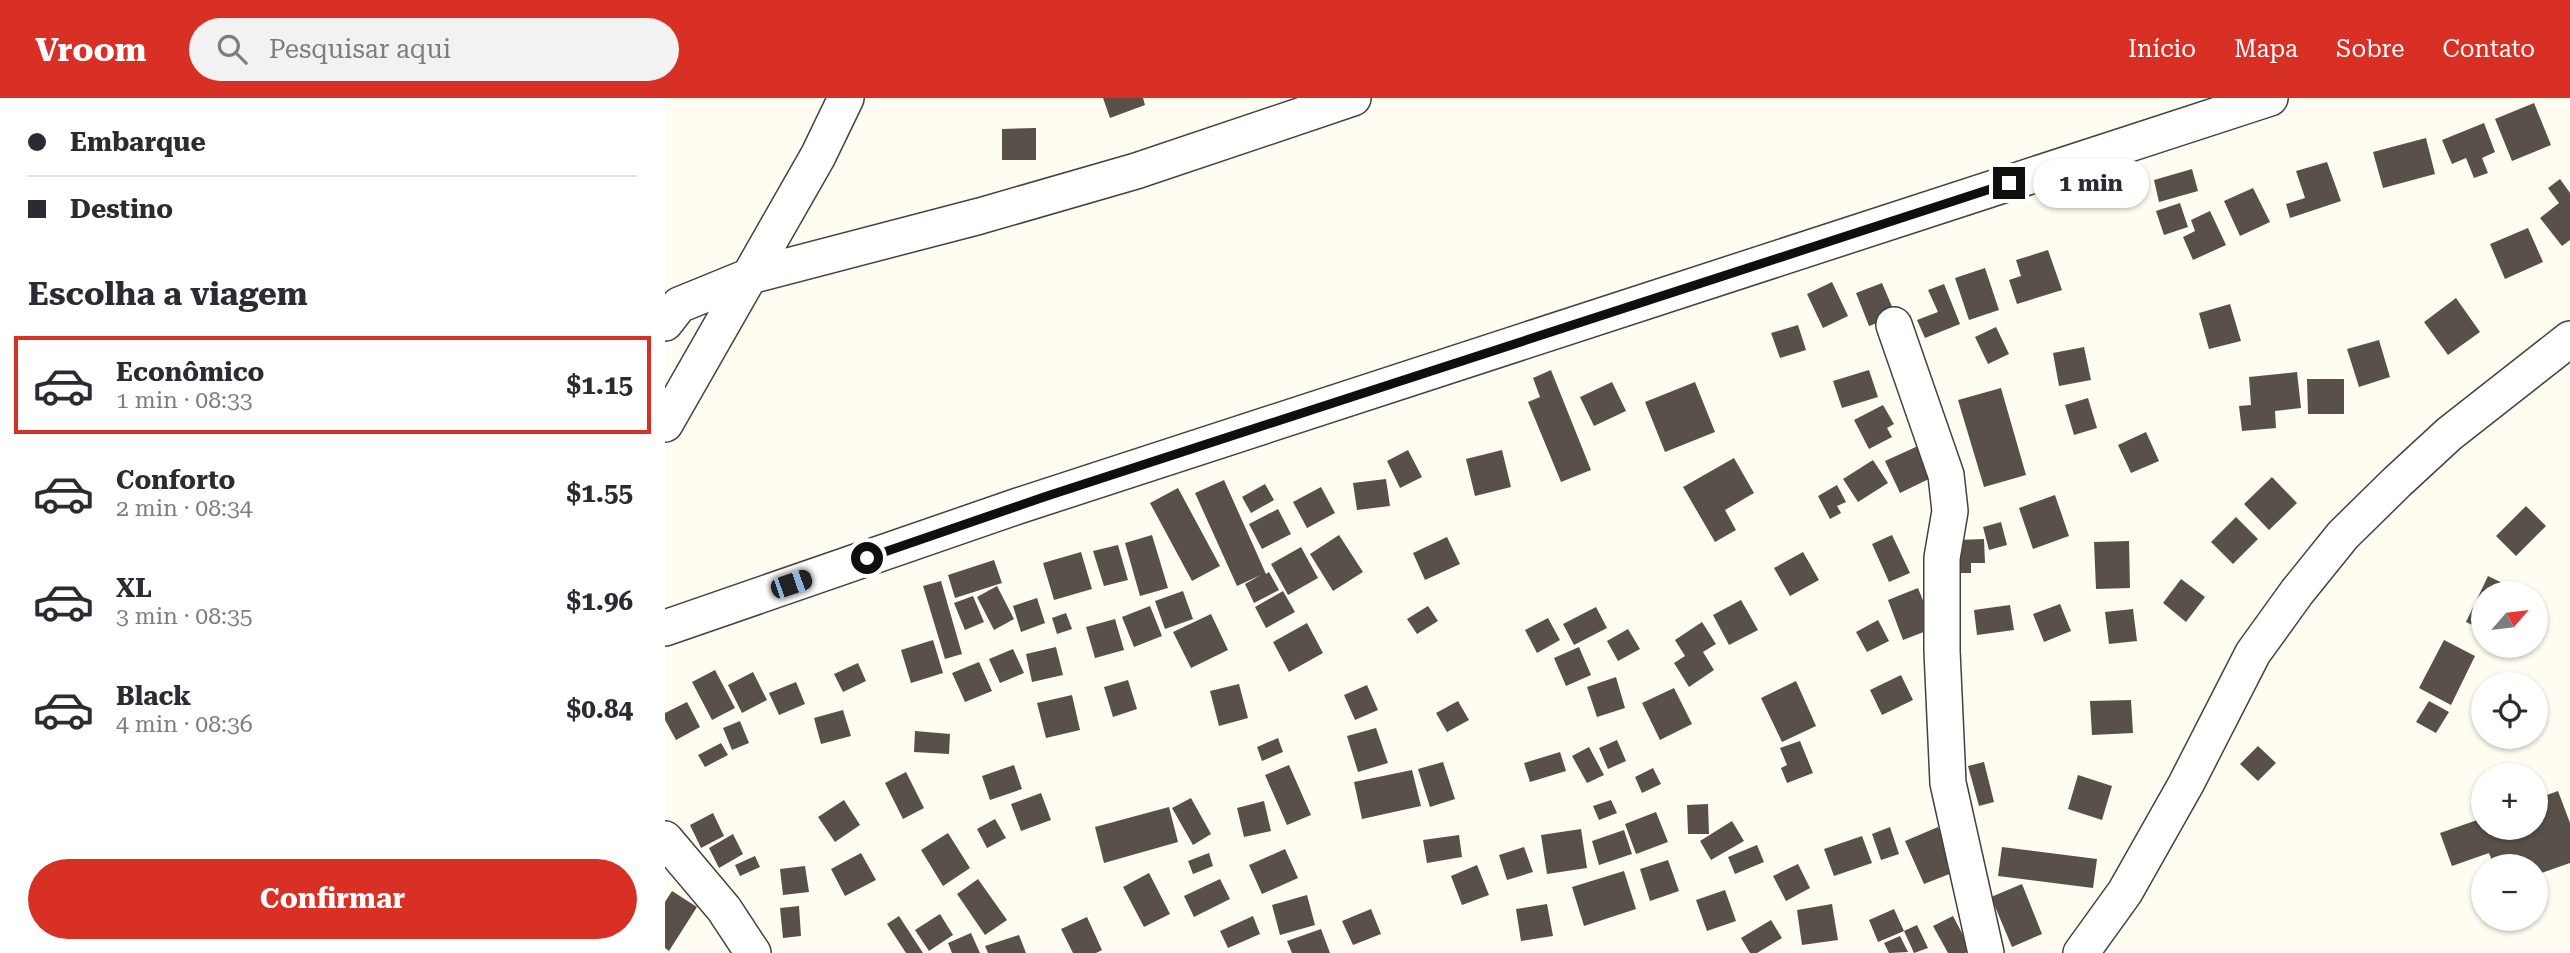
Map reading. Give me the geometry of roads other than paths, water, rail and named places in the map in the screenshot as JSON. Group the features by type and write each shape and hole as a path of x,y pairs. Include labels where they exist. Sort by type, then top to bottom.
{"street":[{"path":"665,424 818,156 846,98"},
{"path":"665,323 679,304 750,276 980,216 1123,174 1353,98"},
{"path":"665,628 1031,501 2270,98"},
{"path":"1894,325 1946,475 1949,493 1950,511 1942,558 1942,638 1948,783 1986,953"},
{"path":"2081,953 2125,892 2186,783 2253,653 2297,592 2343,535 2397,482 2449,434 2570,339"},
{"path":"665,839 724,909 753,953"}]}
